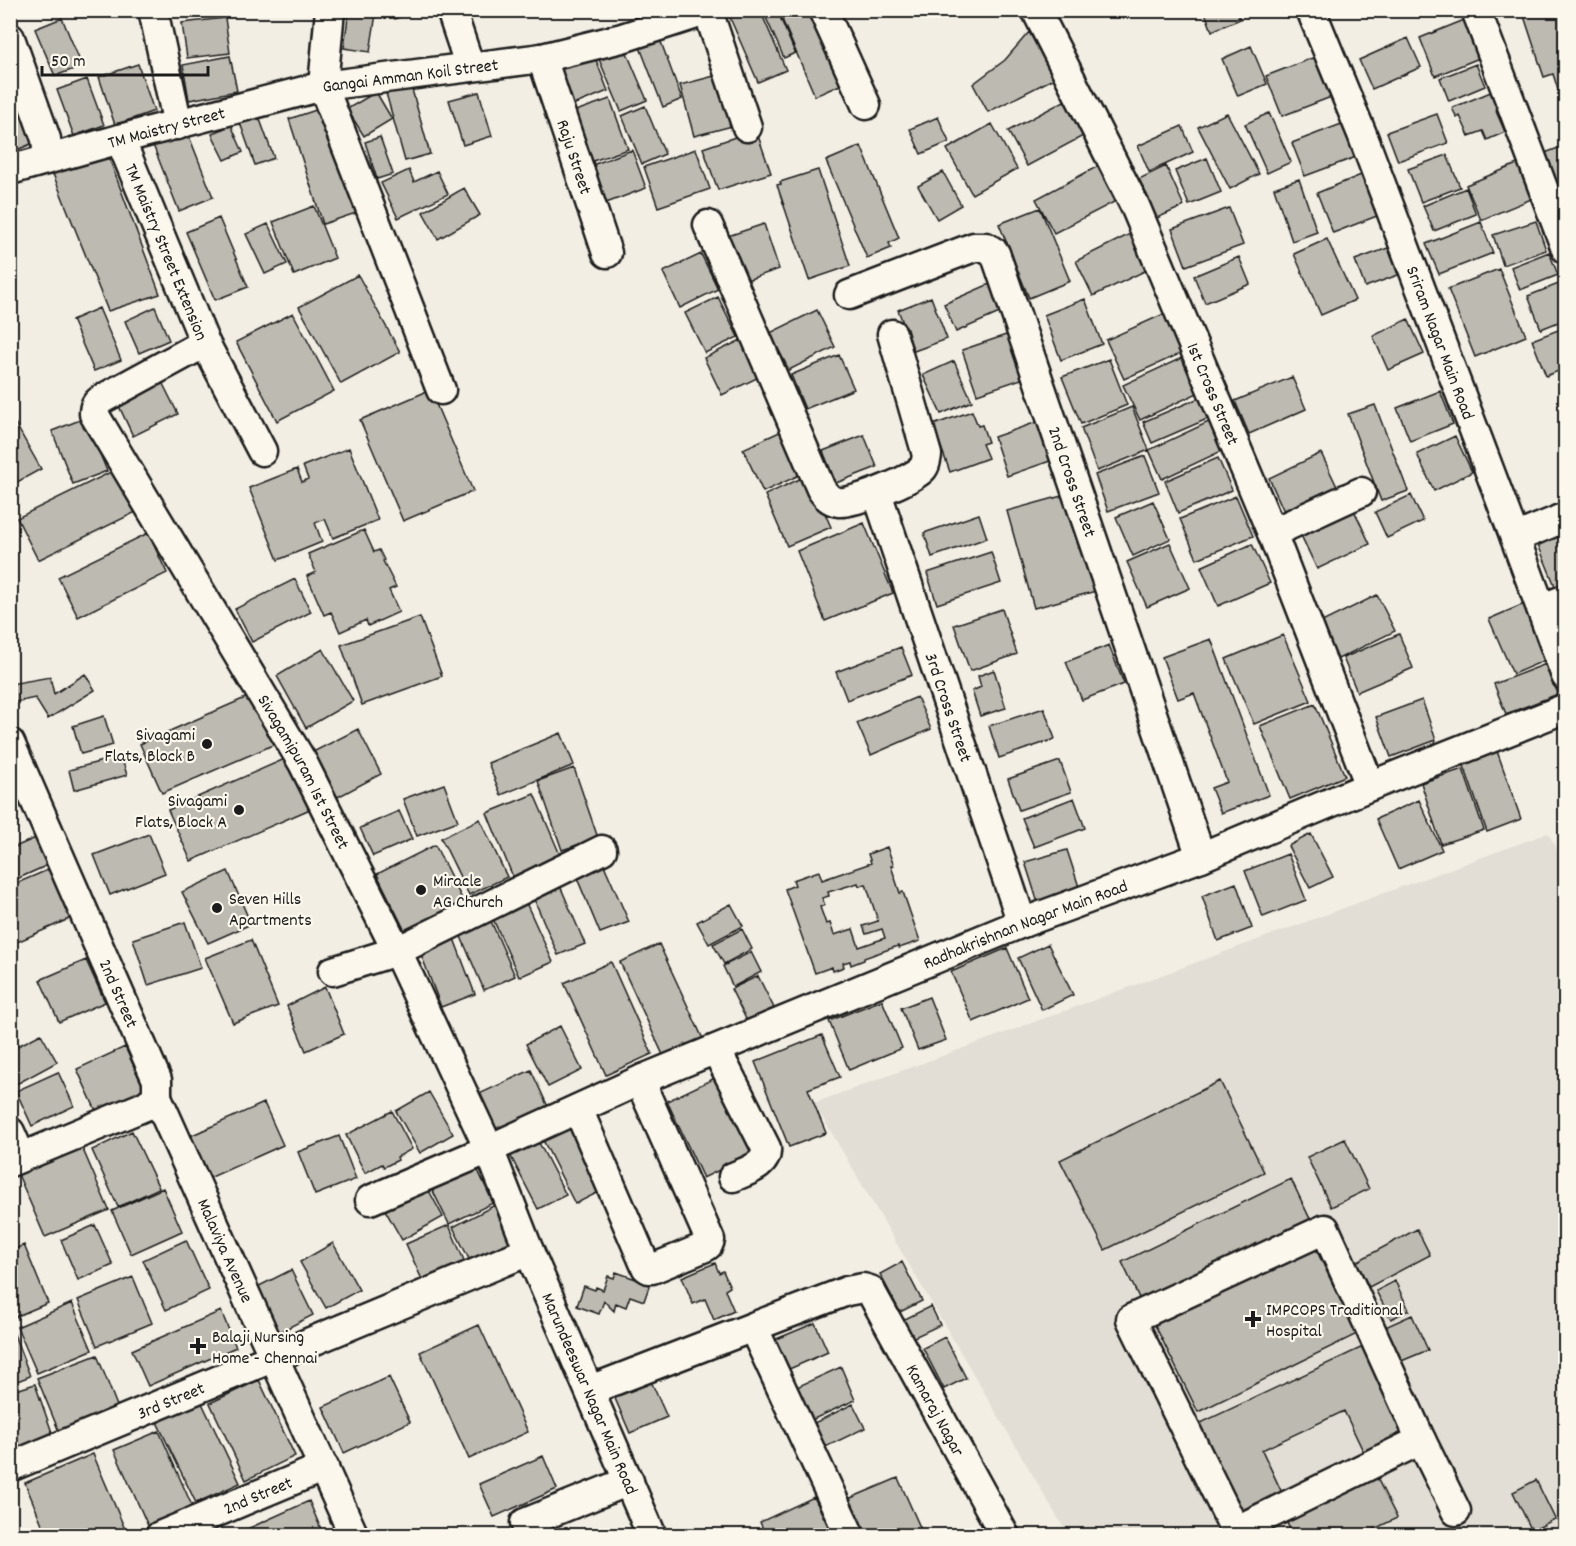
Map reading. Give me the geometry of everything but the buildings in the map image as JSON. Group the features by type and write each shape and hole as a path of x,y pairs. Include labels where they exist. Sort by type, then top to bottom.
{"street":[{"path":"153,10 178,125"},
{"path":"323,87 330,10"},
{"path":"451,10 470,67"},
{"path":"823,10 866,105"},
{"name":"1st Cross Street","path":"1036,10 1135,206 1272,533 1370,786"},
{"name":"Sriram Nagar Main Road","path":"1311,10 1362,134 1515,538 1554,604 1566,676"},
{"path":"1476,10 1566,249"},
{"path":"708,11 747,127"},
{"name":"Gangai Amman Koil Street","path":"441,390 323,87 542,58 622,38 708,11"},
{"path":"10,38 46,140 48,159"},
{"name":"Raju Street","path":"542,58 607,253"},
{"name":"TM Maistry Street","path":"10,170 323,87"},
{"name":"TM Maistry Street Extension","path":"94,408 102,399 205,343 120,139"},
{"path":"708,225 821,489 831,500 845,503 877,493 918,473 926,463 927,455 892,334"},
{"name":"2nd Cross Street","path":"849,295 974,247 986,247 995,253 1201,857"},
{"path":"205,343 262,451"},
{"name":"Sivagamipuram 1st Street","path":"94,408 96,420 303,763 397,951 489,1149"},
{"path":"1272,533 1361,492"},
{"name":"3rd Cross Street","path":"877,493 1022,923"},
{"path":"1515,538 1566,517"},
{"name":"Radhakrishnan Nagar Main Road","path":"370,1200 717,1048 1022,923 1201,857 1370,786 1566,708"},
{"name":"2nd Street","path":"10,743 157,1080 157,1097"},
{"path":"333,971 397,951 602,850"},
{"path":"717,1048 767,1154 764,1161 756,1167 733,1178"},
{"path":"578,1109 646,1267 652,1269 705,1247 710,1240 646,1095 643,1079"},
{"path":"14,1151 145,1106 157,1097"},
{"name":"Malaviya Avenue","path":"157,1097 354,1536"},
{"name":"Marundeeswar Nagar Main Road","path":"489,1149 651,1535"},
{"path":"1421,1440 1236,1533 1131,1319 1325,1229 1421,1440 1456,1511"},
{"name":"3rd Street","path":"10,1467 530,1251"},
{"name":"Kamaraj Nagar","path":"753,1327 848,1292 864,1288 870,1290 1005,1536"},
{"path":"590,1390 753,1327 850,1536"},
{"name":"2nd Street","path":"160,1536 324,1467"},
{"path":"525,1524 629,1481"}],"shaded area":[{"name":"IMPCOPS Traditional Hospital","path":"1548,833 1566,866 1565,1535 1068,1535 814,1103"}],"place":[{"name":"Sivagami Flats, Block B","path":"207,744"},
{"name":"Sivagami Flats, Block A","path":"239,810"},
{"name":"Miracle AG Church","path":"421,890"},
{"name":"Seven Hills Apartments","path":"217,908"},
{"name":"IMPCOPS Traditional Hospital","path":"1253,1319"},
{"name":"Balaji Nursing Home - Chennai","path":"198,1346"}]}
